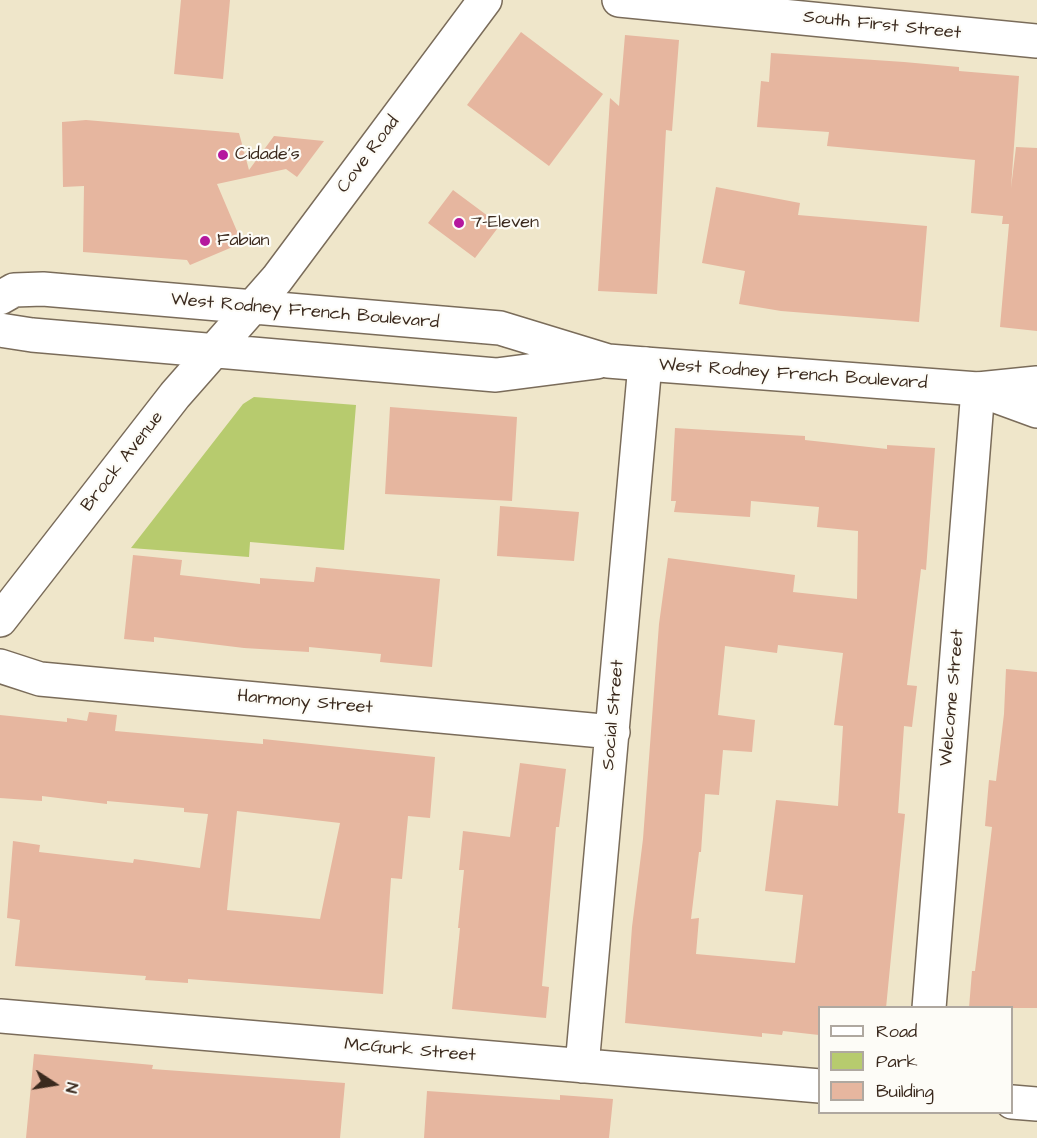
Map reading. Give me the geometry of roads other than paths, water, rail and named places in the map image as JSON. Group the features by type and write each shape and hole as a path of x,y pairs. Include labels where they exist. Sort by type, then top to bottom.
{"street":[{"name":"Cove Road","path":"250,307 277,279 485,0"},
{"name":"South First Street","path":"619,0 1037,41"},
{"name":"West Rodney French Boulevard","path":"0,298 14,290 43,289 500,328 608,361"},
{"name":"Brock Avenue","path":"0,620 164,409 250,307"},
{"name":"West Rodney French Boulevard","path":"0,330 32,335 496,375 608,361 978,389 1037,383"},
{"name":"Social Street","path":"582,1066 645,364"},
{"name":"West Rodney French Boulevard","path":"978,389 1037,411"},
{"name":"Welcome Street","path":"929,1006 978,389"},
{"name":"Harmony Street","path":"0,666 40,679 613,732"},
{"name":"McGurk Street","path":"0,1016 818,1086"},
{"path":"1013,1102 1037,1104"}],"place":[{"name":"Cidade's","path":"223,155"},
{"name":"7-Eleven","path":"459,223"},
{"name":"Fabian","path":"205,241"}]}
